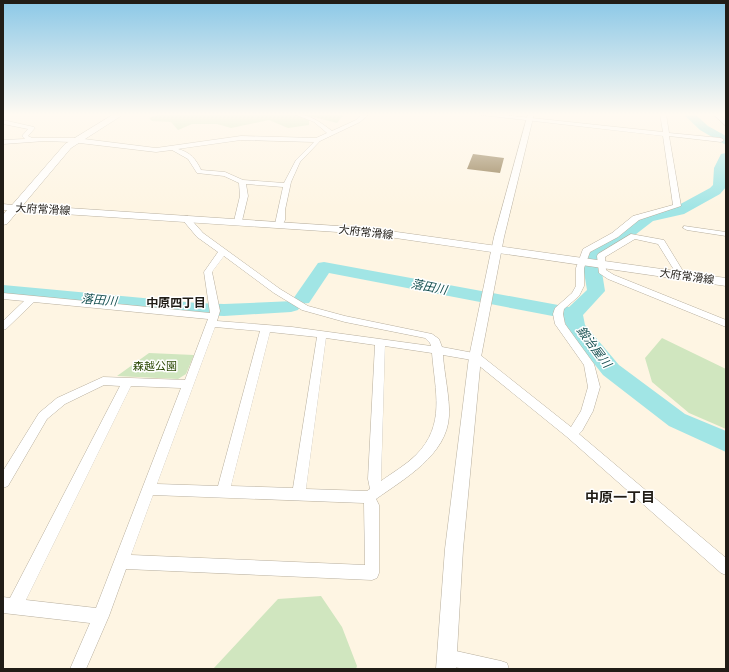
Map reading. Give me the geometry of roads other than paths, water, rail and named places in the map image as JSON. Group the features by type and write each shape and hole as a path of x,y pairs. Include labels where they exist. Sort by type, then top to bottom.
{"main road":[{"path":"3,222 52,163 70,145"},
{"name":"大府常滑線","path":"3,207 238,221 368,231 726,282"}],"street":[{"path":"111,145 141,149 170,149 193,145"},
{"path":"279,224 281,220 285,186 294,166 302,154 313,145"},
{"path":"501,669 447,663 454,549 475,357 497,250 523,145"},
{"path":"668,145 677,206 636,218 615,235 586,251 592,263 611,277 726,324"},
{"path":"170,149 186,153 194,161 199,172 225,174 242,182 285,186"},
{"path":"238,221 244,196 242,182"},
{"path":"149,489 299,494 373,493 394,480 420,460 431,447 440,430 443,416 435,341 428,336 305,308 277,291 222,252 193,228 185,218"},
{"path":"687,228 726,234"},
{"path":"571,434 578,428 587,411 594,387 589,364 560,324 558,314 560,308 576,294 580,286 580,268 592,263 634,236 661,242 682,276"},
{"path":"78,669 122,562 213,320 215,311 208,272 222,252"},
{"path":"3,296 322,334 437,350 475,357 571,434 726,568"},
{"path":"3,328 31,299"},
{"path":"223,492 266,328"},
{"path":"299,494 322,334"},
{"path":"122,562 372,573 372,505 380,342"},
{"path":"3,482 43,416 50,408 61,401 103,381 188,384"},
{"path":"101,616 8,606 128,381"}],"waterway":[{"name":"鍛治屋川","path":"573,314 596,291 592,266 595,251 625,235 648,217 679,211 715,191 720,186 721,168 726,157"},
{"name":"落田川","path":"302,299 324,267 573,314"},
{"name":"落田川","path":"3,291 197,309 224,310 291,306"},
{"name":"鍛治屋川","path":"573,314 576,327 611,370 677,420 726,442"}],"district":[{"name":"中原四丁目","path":"176,303"},
{"name":"中原一丁目","path":"620,497"}],"park label":[{"name":"森越公園","path":"155,366"}]}
